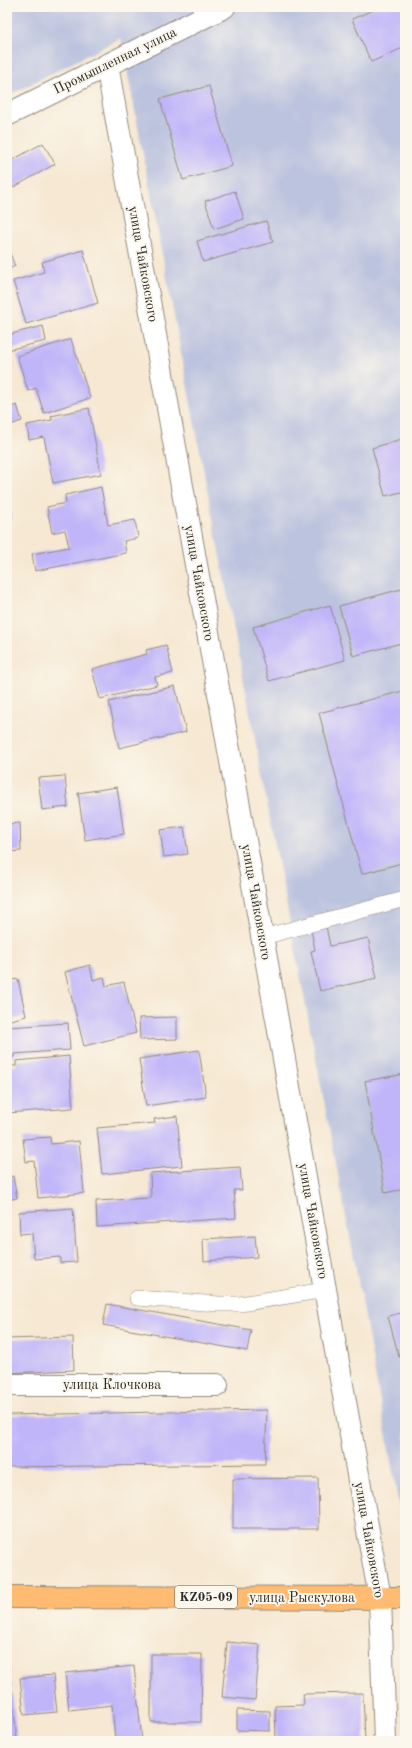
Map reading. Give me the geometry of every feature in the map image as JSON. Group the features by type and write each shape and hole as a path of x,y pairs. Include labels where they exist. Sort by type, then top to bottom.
{"main road":[{"name":"улица Рыскулова","path":"7,1597 405,1598"}],"street":[{"name":"Промышленная улица","path":"7,115 224,7"},
{"name":"улица Чайковского","path":"107,65 380,1598 385,1741"},
{"name":"улица Клочкова","path":"7,1385 217,1385"}],"lane":[{"path":"262,938 405,899"},
{"path":"136,1298 219,1304 240,1304 325,1290"}],"shaded area":[{"path":"7,7 405,7 405,1528 403,1528 358,1279 121,38 7,96"}],"building":[{"path":"380,7 405,7 405,29 400,31 405,42 405,47 371,62 352,19"},
{"path":"209,86 232,166 183,180 160,99"},
{"path":"43,143 55,164 7,191 7,163"},
{"path":"235,191 244,219 214,229 205,201"},
{"path":"266,221 273,242 203,262 197,241"},
{"path":"7,246 15,266 7,270"},
{"path":"83,250 98,303 26,324 13,281 44,272 42,262"},
{"path":"43,326 46,341 7,350 7,335"},
{"path":"71,339 90,398 44,413 36,388 28,391 17,356"},
{"path":"17,405 22,421 7,426 7,408"},
{"path":"89,408 101,474 53,483 44,437 29,440 27,425 52,420 51,416"},
{"path":"405,438 405,491 385,496 372,448"},
{"path":"101,487 108,525 135,520 138,538 124,541 126,553 35,571 32,554 69,547 65,530 52,533 47,507 66,503 65,495"},
{"path":"7,504 9,504 12,519 7,520"},
{"path":"405,588 405,642 353,656 339,606"},
{"path":"330,605 345,660 269,681 253,627"},
{"path":"166,645 173,673 155,677 157,685 100,699 92,669 147,654 146,650"},
{"path":"175,686 186,732 119,748 109,702"},
{"path":"403,691 405,700 405,862 362,874 319,713"},
{"path":"65,776 68,807 42,810 38,778"},
{"path":"117,787 124,834 85,840 78,793"},
{"path":"20,823 21,851 7,852 7,824"},
{"path":"184,827 188,854 164,857 160,830"},
{"path":"326,926 330,946 368,938 377,978 320,991 311,951 315,950 311,930"},
{"path":"90,965 93,980 104,977 106,986 124,982 136,1033 84,1046 65,972"},
{"path":"18,979 26,1016 7,1021 7,981"},
{"path":"177,1017 177,1039 140,1040 139,1018"},
{"path":"68,1023 70,1050 14,1054 14,1057 7,1058 7,1034 10,1034 9,1027"},
{"path":"199,1050 206,1097 146,1106 139,1059"},
{"path":"69,1056 73,1108 7,1113 7,1066 16,1066 16,1061"},
{"path":"405,1074 405,1189 385,1193 365,1081"},
{"path":"177,1116 182,1166 102,1174 97,1128 155,1123 154,1119"},
{"path":"50,1137 51,1144 79,1141 84,1193 38,1198 34,1161 26,1162 23,1139"},
{"path":"240,1167 242,1190 234,1190 236,1218 97,1227 96,1201 151,1198 150,1173"},
{"path":"13,1176 17,1198 7,1200 7,1178"},
{"path":"73,1208 77,1262 60,1263 60,1257 34,1259 32,1233 20,1234 19,1212"},
{"path":"255,1236 257,1257 204,1261 203,1239"},
{"path":"107,1304 251,1330 247,1351 103,1325"},
{"path":"405,1312 405,1355 399,1357 388,1316"},
{"path":"73,1337 74,1370 7,1373 7,1339"},
{"path":"405,1386 405,1401 404,1401 402,1387"},
{"path":"267,1410 265,1464 7,1467 7,1415"},
{"path":"318,1478 319,1529 233,1529 233,1479"},
{"path":"227,1642 260,1645 255,1700 222,1697"},
{"path":"8,1652 17,1741 7,1741"},
{"path":"151,1654 202,1654 201,1722 151,1722"},
{"path":"134,1666 142,1741 115,1741 112,1705 69,1710 65,1673"},
{"path":"53,1675 57,1712 24,1715 20,1678"},
{"path":"363,1693 365,1741 276,1741 275,1706 304,1705 303,1694"},
{"path":"237,1710 270,1711 270,1731 237,1730"}]}
